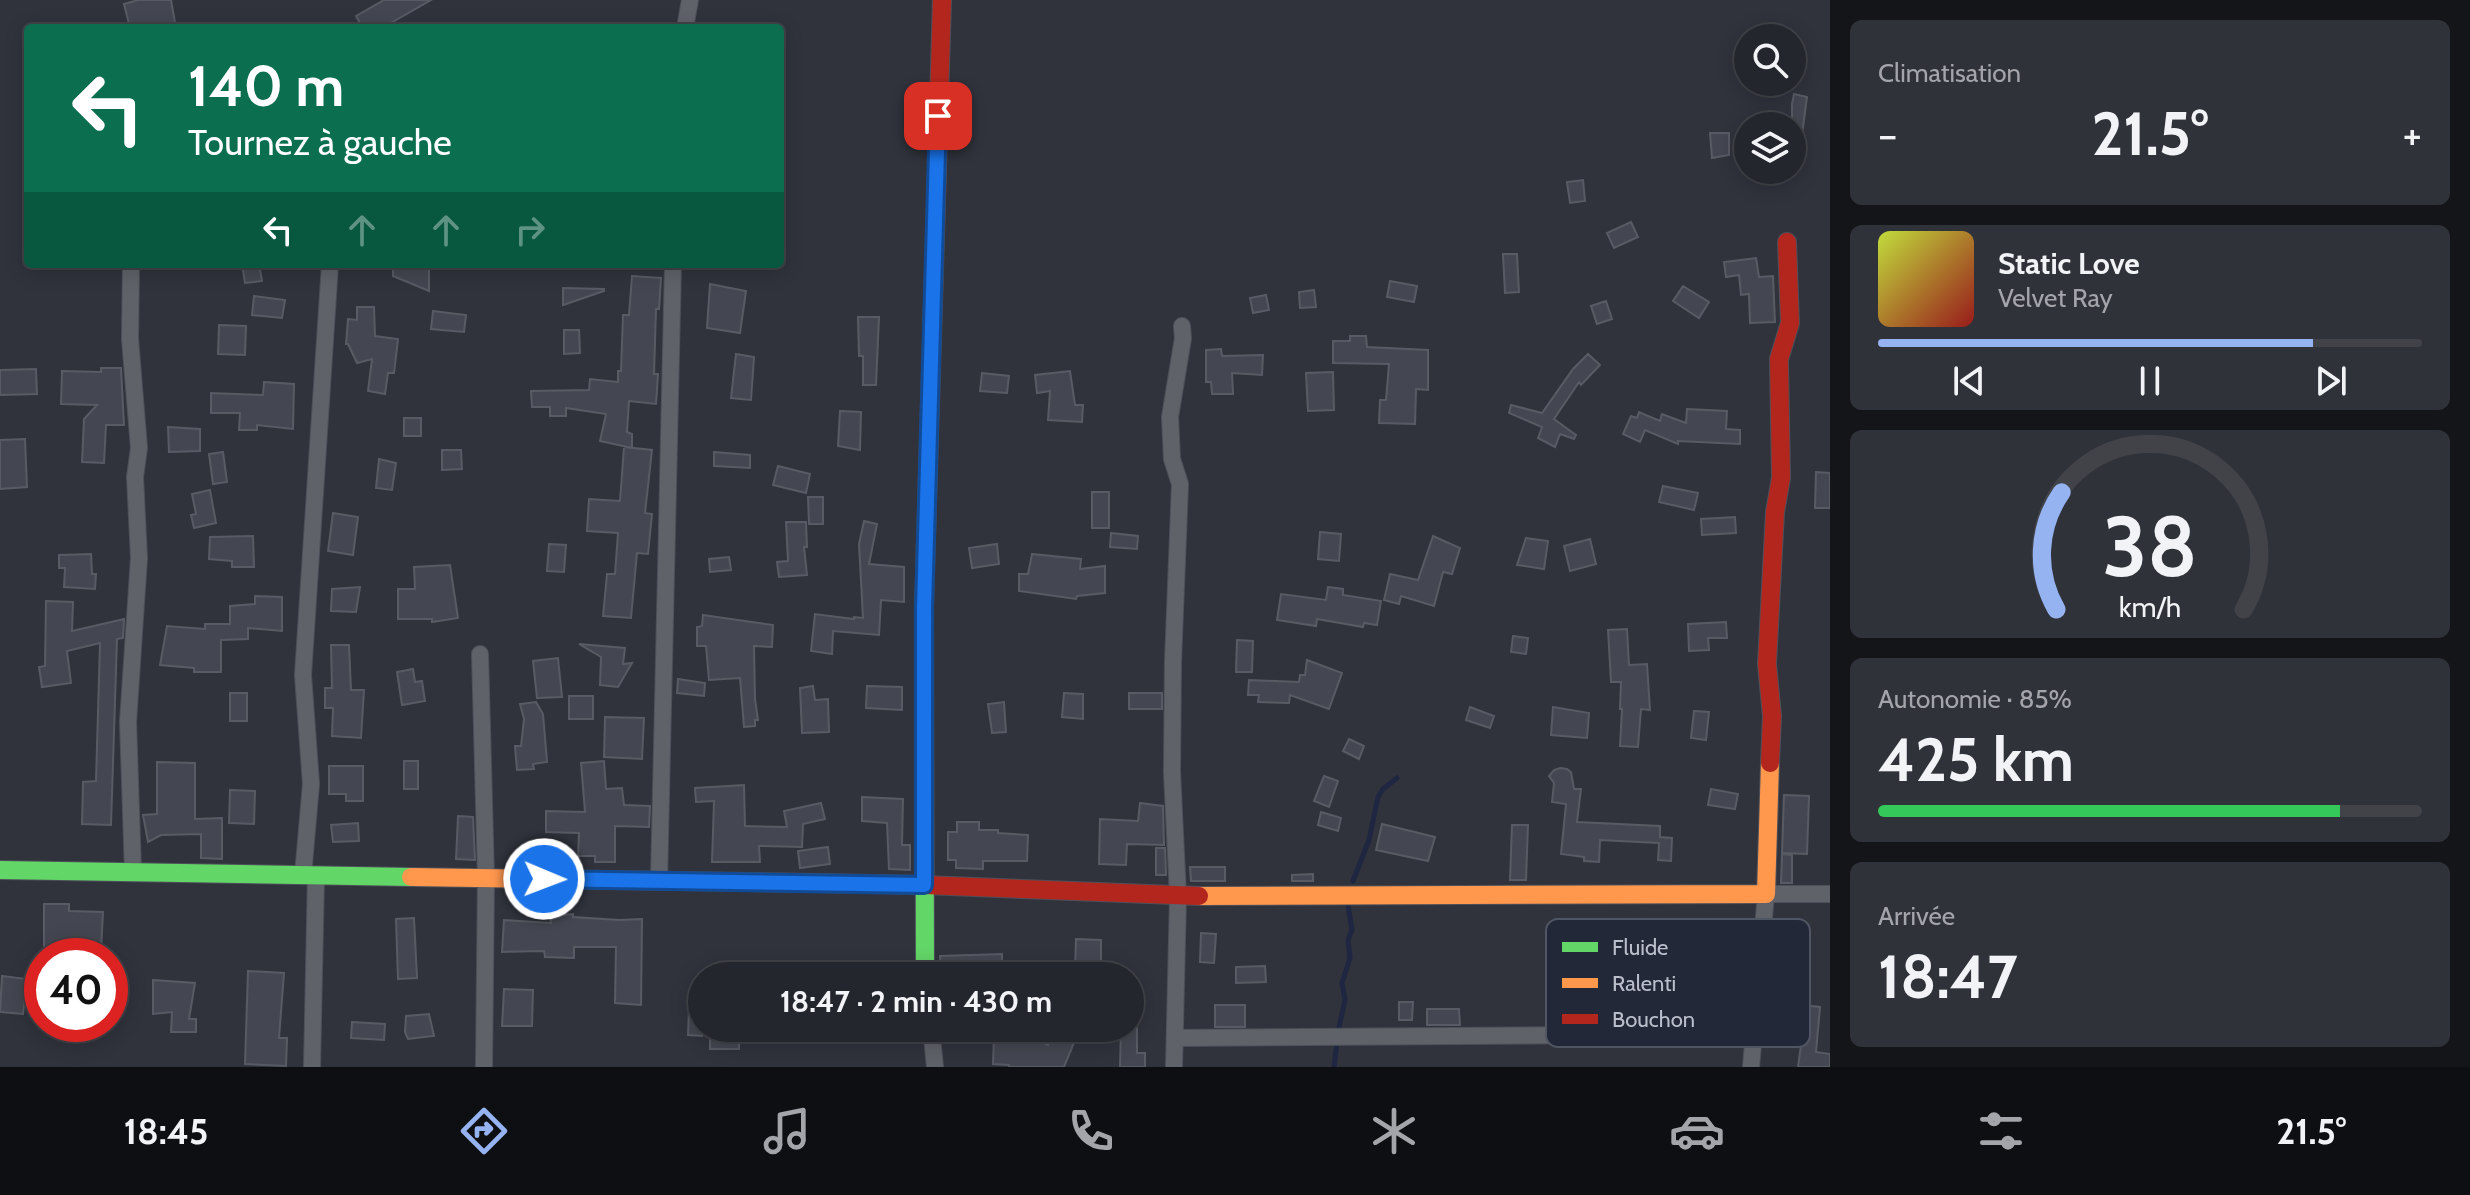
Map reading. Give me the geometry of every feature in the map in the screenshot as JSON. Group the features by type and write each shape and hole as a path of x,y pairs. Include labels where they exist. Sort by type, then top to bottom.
{"street":[{"path":"686,24 690,0"},
{"path":"925,962 924,608 942,0"},
{"path":"1764,919 1772,716 1767,664 1775,512 1781,478 1779,359 1790,323 1787,242"},
{"path":"131,268 130,339 139,448 135,495 139,558 128,722 133,872"},
{"path":"312,1067 311,784 303,675 330,268"},
{"path":"659,881 673,268"},
{"path":"1174,1067 1178,896 1172,764 1180,484 1172,459 1170,417 1183,338 1182,326"},
{"path":"480,654 486,878 484,1067"},
{"path":"0,870 924,885 1178,896 1830,894"},
{"path":"1175,1038 1546,1035"},
{"path":"932,1042 935,1067"},
{"path":"1751,1067 1753,1047"}],"building":[{"path":"138,0 171,0 175,24 129,24 124,4"},
{"path":"384,0 431,0 389,24 361,24 356,16"},
{"path":"1794,96 1807,97 1805,112 1792,112"},
{"path":"1710,133 1729,133 1729,155 1712,158"},
{"path":"1583,180 1585,201 1570,203 1567,182"},
{"path":"1631,222 1638,237 1614,248 1607,233"},
{"path":"1503,254 1517,254 1519,292 1505,293"},
{"path":"1756,258 1759,277 1773,276 1775,322 1750,323 1749,294 1741,295 1739,275 1726,277 1724,262"},
{"path":"243,268 260,268 262,281 245,283"},
{"path":"393,268 429,268 429,291 393,276"},
{"path":"632,276 661,278 659,309 656,309 656,404 629,401 627,432 632,434 632,448 600,441 606,414 566,408 566,416 550,416 550,407 532,407 531,391 589,390 590,379 618,382 623,315 629,315"},
{"path":"1390,281 1417,286 1414,302 1387,297"},
{"path":"710,284 746,291 740,333 707,328"},
{"path":"1683,286 1709,302 1699,318 1673,301"},
{"path":"563,288 604,289 604,291 563,305"},
{"path":"1314,290 1316,307 1300,308 1299,292"},
{"path":"1266,295 1269,310 1253,313 1250,298"},
{"path":"254,296 285,300 282,318 252,315"},
{"path":"1606,301 1612,319 1597,324 1591,306"},
{"path":"357,307 374,307 375,336 398,339 394,373 388,373 385,394 368,391 372,359 357,363 346,344 348,319 357,320"},
{"path":"433,311 466,315 464,332 431,329"},
{"path":"858,317 879,317 876,385 863,385"},
{"path":"219,325 246,326 245,355 218,354"},
{"path":"564,330 579,330 580,353 564,354"},
{"path":"1350,336 1366,336 1367,347 1428,350 1428,390 1416,389 1415,424 1379,423 1380,400 1386,400 1389,364 1333,363 1333,341 1350,341"},
{"path":"1221,349 1222,356 1263,355 1262,375 1232,373 1233,394 1212,394 1211,382 1206,382 1206,350"},
{"path":"736,354 754,357 751,400 731,398"},
{"path":"1588,354 1600,365 1581,385 1579,382 1554,419 1576,435 1574,439 1560,434 1555,447 1538,438 1542,427 1509,413 1511,405 1542,413 1573,369"},
{"path":"101,368 121,368 124,425 106,425 104,463 82,462 84,419 97,405 61,404 62,371 101,372"},
{"path":"36,369 37,394 0,395 0,370"},
{"path":"1070,371 1075,405 1083,405 1082,422 1048,420 1050,391 1037,393 1035,375"},
{"path":"1333,372 1334,410 1308,411 1306,373"},
{"path":"982,373 1009,376 1007,393 980,391"},
{"path":"264,382 294,384 293,429 257,425 257,430 239,430 240,413 211,413 211,393 263,395"},
{"path":"1687,409 1727,411 1726,429 1740,430 1740,444 1678,441 1678,444 1645,430 1640,442 1623,434 1631,416 1637,418 1639,412 1660,421 1662,414 1686,423"},
{"path":"840,411 861,412 860,450 838,446"},
{"path":"404,418 421,418 421,436 404,436"},
{"path":"168,427 200,429 200,451 169,452"},
{"path":"25,439 27,487 0,489 0,440"},
{"path":"624,447 652,450 645,513 652,514 648,554 637,553 631,618 603,616 607,574 615,574 618,533 587,531 589,499 620,501"},
{"path":"442,450 461,450 462,469 442,470"},
{"path":"223,452 227,482 213,484 209,454"},
{"path":"714,452 750,455 750,468 714,466"},
{"path":"379,459 396,463 392,490 376,488"},
{"path":"778,466 810,474 806,493 773,485"},
{"path":"1816,472 1830,473 1830,508 1815,508"},
{"path":"1663,486 1698,493 1694,510 1659,502"},
{"path":"210,490 216,523 194,528 191,515 196,514 192,494"},
{"path":"1092,492 1109,492 1109,528 1092,528"},
{"path":"808,497 823,497 823,524 809,524"},
{"path":"333,513 358,517 353,555 328,551"},
{"path":"1735,517 1736,533 1702,535 1701,519"},
{"path":"864,521 877,524 869,564 904,567 904,602 881,600 879,635 833,631 832,654 811,651 815,614 863,618 859,544"},
{"path":"786,522 806,522 807,547 804,547 807,575 779,577 777,562 788,561"},
{"path":"1320,532 1341,534 1339,561 1318,559"},
{"path":"1111,533 1138,536 1137,549 1110,547"},
{"path":"253,536 254,567 232,567 232,561 209,559 210,537"},
{"path":"1433,536 1460,548 1452,574 1443,572 1434,606 1401,596 1399,604 1384,600 1390,574 1418,580"},
{"path":"1526,538 1548,541 1544,569 1517,565"},
{"path":"1590,539 1596,564 1570,571 1564,546"},
{"path":"549,544 566,545 564,572 547,571"},
{"path":"997,544 999,564 972,568 969,548"},
{"path":"91,554 92,574 96,574 95,589 64,587 65,568 59,568 59,555"},
{"path":"1032,554 1081,559 1080,569 1105,566 1105,593 1077,596 1076,599 1019,591 1019,574 1028,574"},
{"path":"729,557 731,570 710,572 709,559"},
{"path":"450,565 458,618 432,622 432,619 398,619 398,589 415,589 414,567"},
{"path":"360,587 356,612 331,611 332,589"},
{"path":"1328,587 1343,589 1343,595 1381,601 1377,625 1364,623 1363,627 1317,619 1316,626 1277,620 1281,594 1326,600"},
{"path":"255,596 282,597 282,631 248,628 248,639 221,640 221,672 194,672 194,668 160,665 167,626 205,629 205,624 230,624 230,606 255,604"},
{"path":"46,601 73,602 72,631 124,619 123,638 117,639 111,825 82,824 83,782 96,781 100,643 67,651 71,683 42,687 39,667 45,666"},
{"path":"703,615 773,625 772,647 754,646 758,720 755,720 755,726 744,727 740,678 709,680 706,646 697,646 697,627 702,626"},
{"path":"1726,622 1727,638 1708,638 1709,650 1689,651 1688,624"},
{"path":"1627,629 1629,665 1647,664 1650,710 1641,709 1638,747 1620,746 1621,682 1611,682 1608,630"},
{"path":"1513,636 1528,638 1526,654 1511,652"},
{"path":"1237,640 1253,641 1252,672 1236,672"},
{"path":"579,644 625,648 623,664 632,663 618,687 600,685 601,657"},
{"path":"331,645 349,645 351,690 364,690 361,738 332,736 333,708 325,708 325,688 332,688"},
{"path":"558,658 562,697 537,698 533,661"},
{"path":"1307,660 1342,673 1329,709 1290,695 1289,703 1258,702 1259,695 1248,695 1249,680 1299,682 1300,675 1305,675"},
{"path":"413,669 415,682 422,681 425,701 402,705 397,672"},
{"path":"678,679 705,683 704,696 677,693"},
{"path":"813,686 815,700 828,699 829,732 802,733 800,688"},
{"path":"867,686 902,687 902,710 866,708"},
{"path":"230,693 247,693 247,721 230,721"},
{"path":"1064,693 1083,694 1083,719 1062,717"},
{"path":"1129,693 1162,693 1162,709 1129,709"},
{"path":"569,696 593,696 593,719 569,719"},
{"path":"536,702 543,714 547,762 533,764 534,769 517,770 515,746 521,746 524,719 520,704"},
{"path":"1004,702 1006,732 992,733 988,704"},
{"path":"1470,707 1494,716 1490,728 1466,720"},
{"path":"1553,707 1589,713 1587,738 1551,735"},
{"path":"1694,711 1709,712 1706,740 1691,738"},
{"path":"605,717 644,718 642,759 604,757"},
{"path":"1349,739 1364,746 1359,759 1343,751"},
{"path":"404,761 418,761 418,789 404,789"},
{"path":"604,761 606,789 622,788 624,805 650,806 649,827 615,826 615,862 595,862 595,856 578,856 579,833 546,832 546,811 585,812 581,763"},
{"path":"157,762 195,763 195,819 222,818 222,859 201,858 201,834 161,835 148,842 143,815 157,814"},
{"path":"329,766 363,766 363,801 346,801 346,794 329,794"},
{"path":"1560,768 1571,772 1574,789 1581,789 1577,822 1660,826 1660,837 1672,838 1671,861 1658,860 1659,843 1600,840 1599,862 1561,854 1566,804 1552,802 1554,783 1549,776"},
{"path":"1324,776 1338,781 1329,807 1314,801"},
{"path":"744,785 745,826 787,827 784,811 821,803 825,819 803,824 802,847 759,846 760,862 712,862 714,801 696,802 695,788"},
{"path":"1711,789 1738,794 1735,809 1708,805"},
{"path":"230,790 255,791 254,824 229,823"},
{"path":"1784,795 1809,796 1807,854 1782,853"},
{"path":"862,797 903,799 902,845 910,845 910,870 889,869 887,823 862,821"},
{"path":"1140,803 1163,806 1164,845 1127,844 1126,865 1099,864 1100,819 1138,821"},
{"path":"1321,812 1341,818 1338,831 1318,825"},
{"path":"458,816 473,817 475,860 456,859"},
{"path":"957,822 979,822 979,830 1028,835 1027,861 983,861 983,869 956,868 956,860 948,860 948,832 957,832"},
{"path":"358,823 359,841 333,842 331,825"},
{"path":"1382,824 1435,837 1428,861 1376,850"},
{"path":"1512,825 1528,825 1526,880 1510,880"},
{"path":"828,847 830,864 800,868 798,851"},
{"path":"1156,848 1165,848 1166,875 1156,875"},
{"path":"1782,854 1792,855 1792,883 1781,883"},
{"path":"1190,867 1225,867 1225,881 1191,881"},
{"path":"1313,874 1313,881 1292,881 1292,875"},
{"path":"44,904 69,904 69,911 103,912 102,938 44,938"},
{"path":"573,914 573,917 642,919 641,1005 615,1003 616,947 574,947 574,958 545,957 544,951 502,952 504,920 551,923 550,916"},
{"path":"414,918 417,978 398,979 396,919"},
{"path":"1201,933 1216,934 1214,963 1200,962"},
{"path":"1076,939 1101,940 1101,962 1075,962"},
{"path":"1002,954 1002,962 940,962 940,956"},
{"path":"1265,966 1266,982 1236,983 1236,967"},
{"path":"248,971 284,973 279,1038 287,1038 286,1066 245,1064"},
{"path":"2,976 24,979 23,1014 0,1012"},
{"path":"153,980 195,983 189,1019 196,1019 196,1032 171,1032 172,1012 153,1014"},
{"path":"504,989 533,990 532,1026 502,1026"},
{"path":"1399,1002 1413,1002 1412,1020 1399,1020"},
{"path":"1215,1005 1245,1005 1245,1027 1215,1027"},
{"path":"1810,1006 1820,1007 1816,1052 1830,1054 1830,1067 1798,1067 1801,1047 1810,1047"},
{"path":"1427,1009 1459,1009 1460,1025 1427,1025"},
{"path":"429,1014 434,1036 408,1039 406,1016"},
{"path":"352,1022 385,1024 384,1040 351,1038"},
{"path":"710,1042 739,1042 739,1049 710,1049"},
{"path":"994,1042 1041,1042 1048,1045 1049,1042 1074,1042 1064,1067 993,1064"},
{"path":"1121,1042 1137,1042 1137,1053 1145,1053 1145,1067 1120,1067"}],"waterway":[{"path":"1353,881 1369,840 1378,797 1397,778"},
{"path":"1338,1032 1345,1000 1342,983 1350,958 1348,940 1352,930 1348,905"},
{"path":"1334,1067 1337,1042"}],"traffic: fast":[{"path":"925,962 924,608 929,438"},
{"path":"0,870 411,877"}],"traffic: slow":[{"path":"1199,896 1766,894 1770,763"},
{"path":"411,877 817,883"}],"traffic: jam":[{"path":"929,438 942,0"},
{"path":"1770,763 1772,716 1767,664 1775,512 1781,478 1779,359 1790,323 1787,242"},
{"path":"817,883 1199,896"}],"route":[{"path":"544,879 924,885 924,608 938,116"}]}
